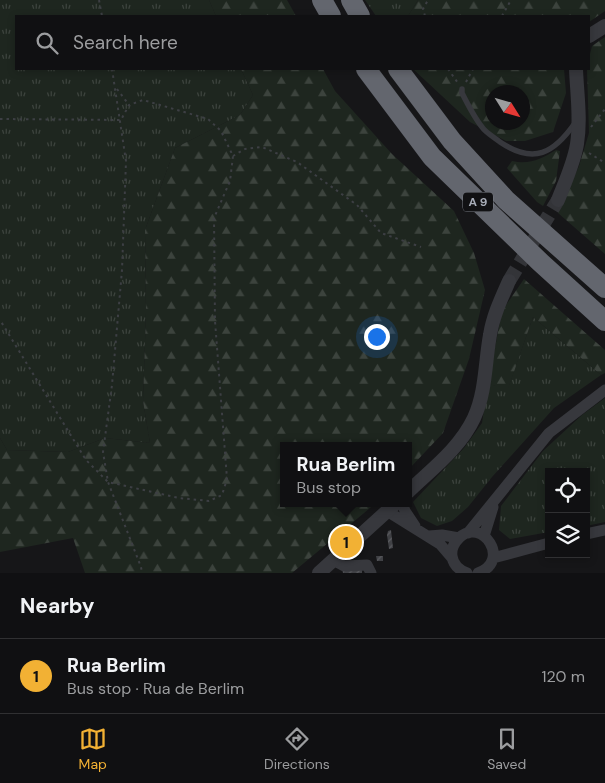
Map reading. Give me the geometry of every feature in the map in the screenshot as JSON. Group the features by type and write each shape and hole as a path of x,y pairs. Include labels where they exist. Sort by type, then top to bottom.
{"highway":[{"path":"322,0 330,15"},
{"path":"351,0 359,15"},
{"name":"A 9","path":"367,70 432,157 538,261 605,321"},
{"name":"A 9","path":"399,70 452,141 506,200 605,288"}],"street":[{"path":"590,35 605,26"},
{"path":"558,200 570,171 577,146 579,117 576,70"},
{"path":"412,488 454,448 474,418 481,401 494,314 509,281"},
{"path":"452,558 453,547 496,501 549,433 605,390"},
{"path":"484,536 496,501"},
{"path":"319,573 392,507 416,528 440,544 458,568 466,573"},
{"path":"404,507 416,528"},
{"path":"590,533 605,530"},
{"path":"429,536 463,536 479,533 484,536 493,552"},
{"path":"484,571 498,546 514,551 545,544"},
{"path":"333,560 344,566 367,566 371,573"}],"lane":[{"path":"462,89 462,93 482,129 510,148 528,154 546,152 552,148 564,139 579,117"}],"path":[{"path":"99,0 102,15"},
{"path":"425,15 423,9 428,0"},
{"path":"503,15 511,0"},
{"path":"112,70 126,161 122,270 112,385 103,452 108,482 142,573"},
{"path":"449,70 462,89 472,70"},
{"path":"115,87 129,105"},
{"path":"0,320 86,460 108,482 179,498 209,501 222,495 226,479 215,321 214,218 230,181 233,156 221,131 208,119 143,100 129,105 121,120"},
{"path":"0,119 121,120"},
{"path":"577,146 605,163"},
{"path":"233,156 245,150 262,147 297,162 357,205 381,233 421,247"}],"green space":[{"path":"0,0 209,0 216,15 15,15 15,70 241,70 253,95 240,115 175,148 145,230 146,312 143,401 150,443 105,438 68,452 7,450 0,438"},
{"path":"209,0 287,0 295,15 216,15"},
{"path":"365,0 418,0 409,15 375,15"},
{"path":"418,0 605,0 605,11 590,21 590,15 409,15"},
{"path":"605,37 605,254 558,213 579,166 589,133 587,70 590,70 592,46"},
{"path":"241,70 324,70 335,91 392,154 454,211 474,253 485,290 469,359 443,433 412,466 412,442 280,442 280,507 371,507 292,573 85,573 73,538 0,552 0,438 7,450 68,452 105,438 150,443 143,401 146,312 145,230 175,148 240,115 253,95"},
{"path":"414,70 564,70 566,93 553,132 525,141 506,141 485,130 530,130 530,85 485,85 485,130 470,122"},
{"path":"556,150 560,151 556,181 543,206 537,202 507,168 512,161 524,162 535,160"},
{"path":"524,279 605,350 605,373 601,375 533,317 508,389 488,384 502,311"},
{"path":"533,317 601,375 554,408 492,477 468,507 452,521 437,526 421,518 413,502 464,448 482,423 488,384 508,388"},
{"path":"605,398 605,522 590,525 590,468 545,468 545,533 510,539 499,530 501,506 543,451 582,415"}],"building":[{"path":"391,530 393,548 389,549 387,535 388,531"},
{"path":"376,556 383,556 383,561 377,561"},
{"path":"362,565 362,573 343,573 342,568"}],"tunnel":[{"path":"509,281 558,200"}],"place":[{"name":"Rua Berlim","path":"346,542"}]}
